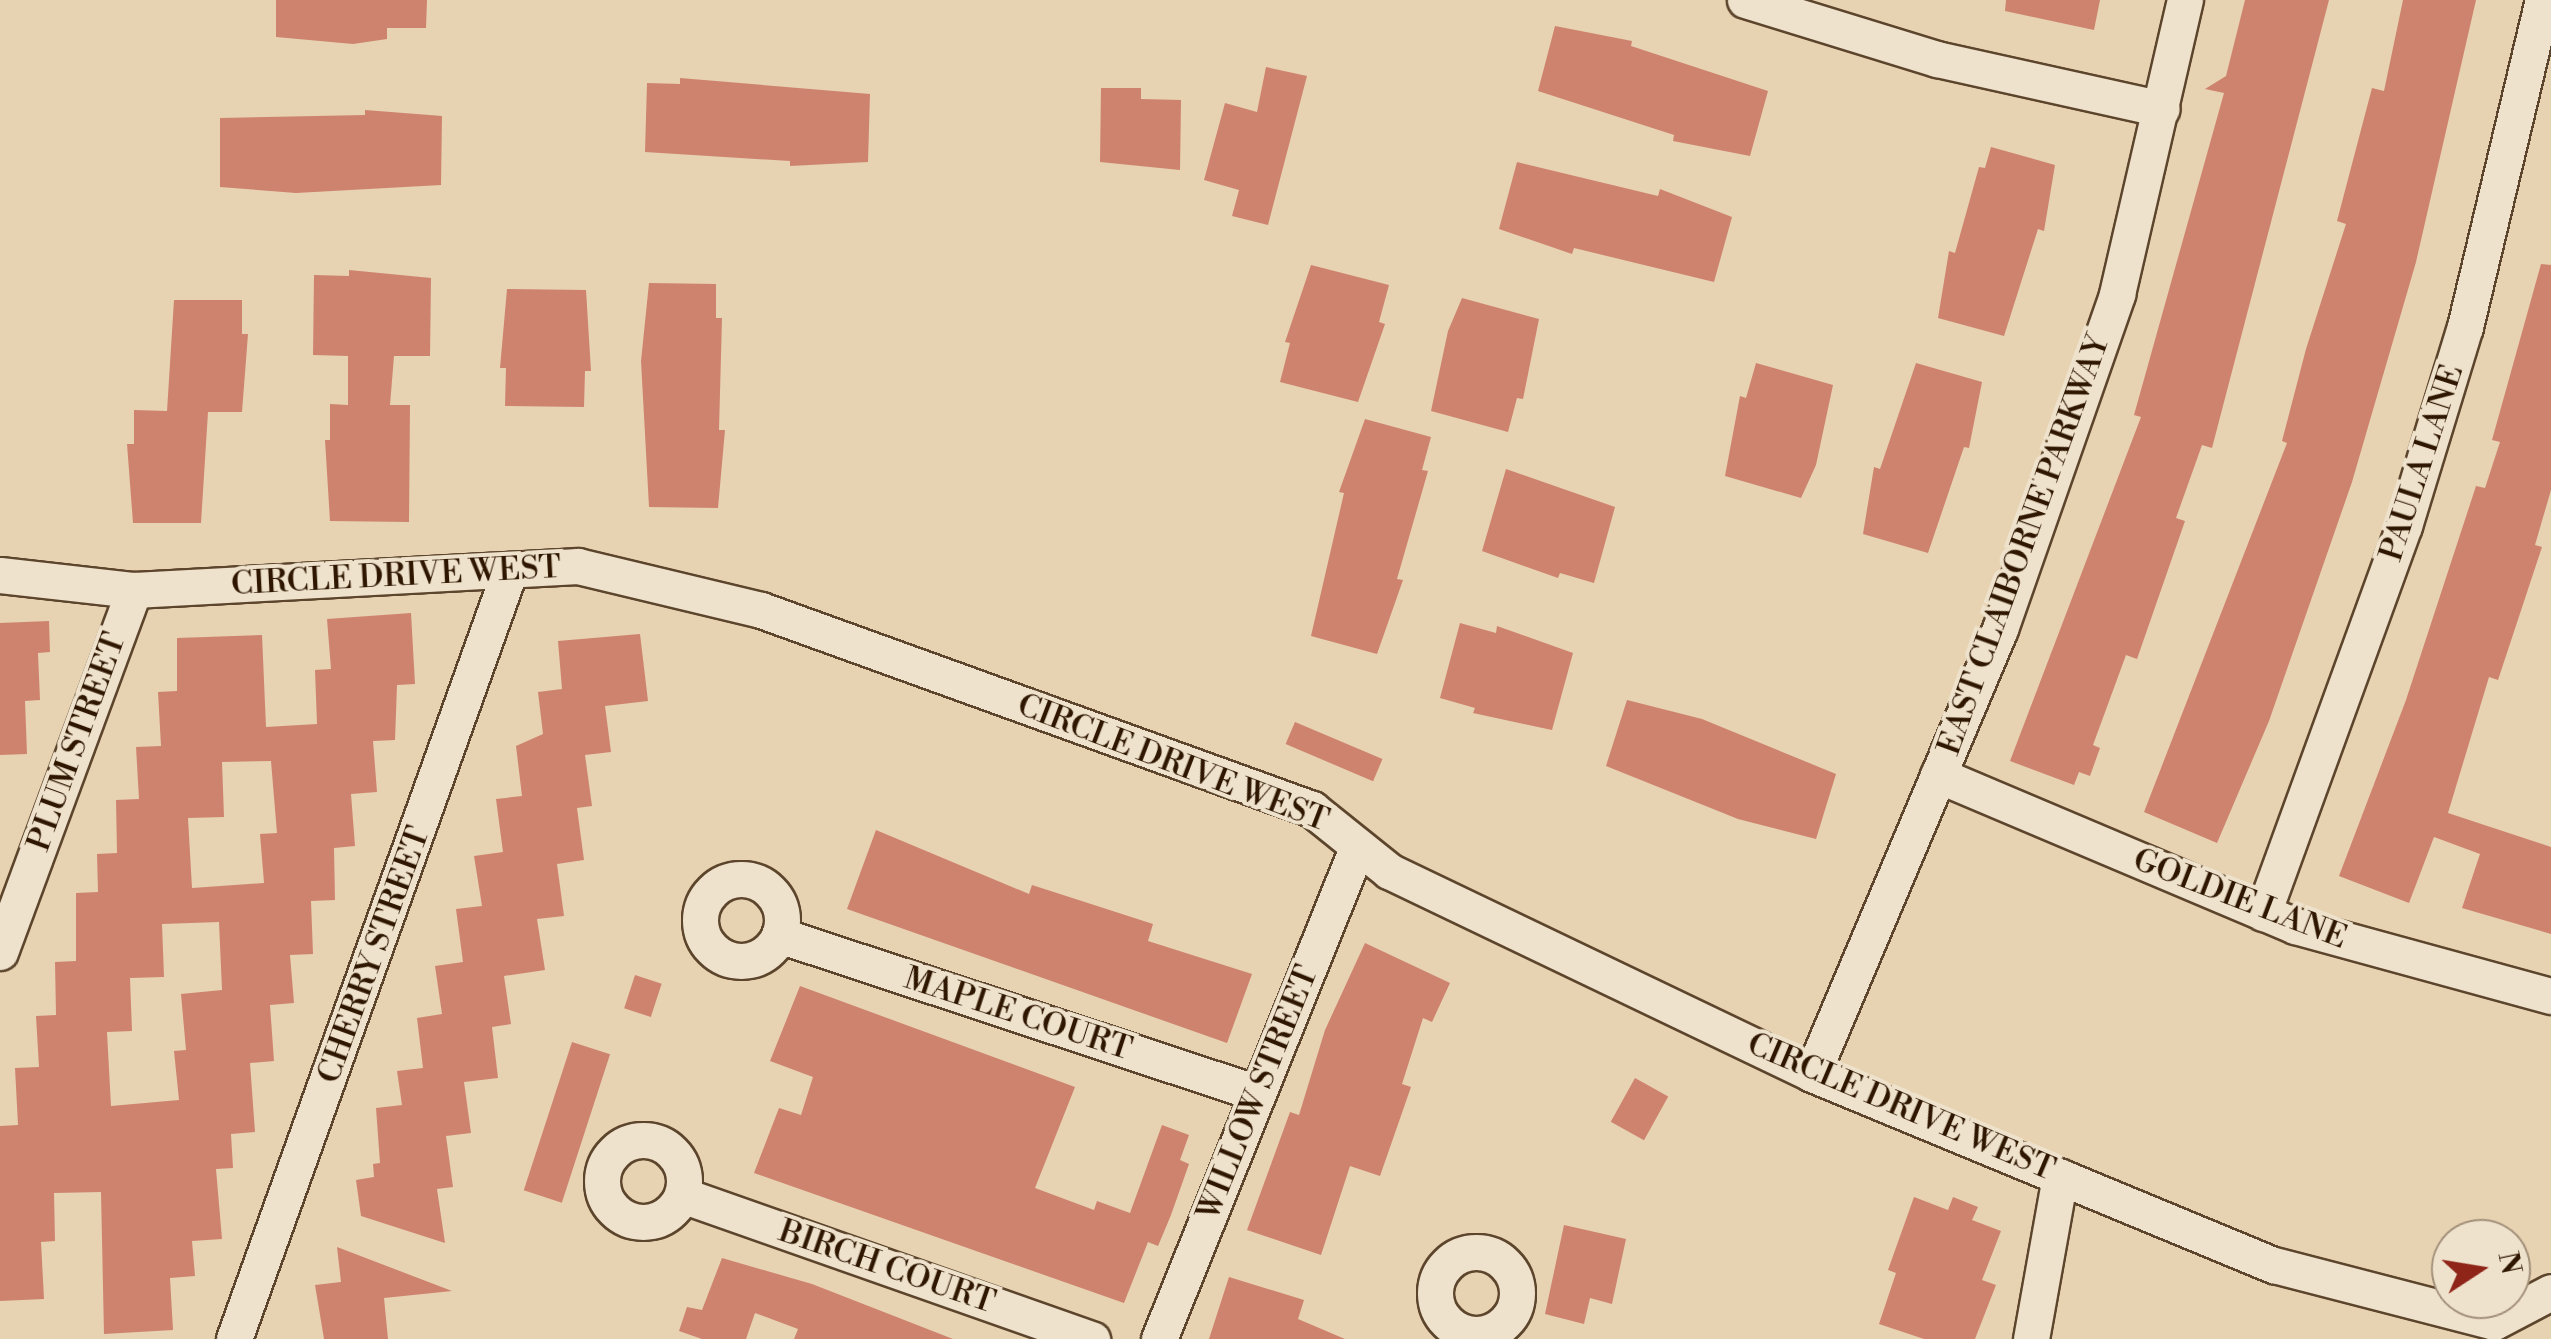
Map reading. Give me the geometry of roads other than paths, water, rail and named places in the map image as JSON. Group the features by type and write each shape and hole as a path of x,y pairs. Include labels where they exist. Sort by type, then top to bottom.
{"street":[{"path":"1745,0 1816,10 1941,60 2162,109"},
{"name":"EAST CLAIBORNE PARKWAY","path":"1812,1074 2000,629 2116,294 2185,0"},
{"name":"PAULA LANE","path":"2262,914 2404,526 2464,327 2543,0"},
{"name":"CIRCLE DRIVE WEST","path":"0,576 134,590 578,566 761,610 1312,809 1341,826 1356,848 1389,871 1812,1074 2274,1265 2510,1329 2551,1292"},
{"name":"CHERRY STREET","path":"234,1339 510,570"},
{"name":"PLUM STREET","path":"0,952 134,590"},
{"name":"GOLDIE LANE","path":"1938,776 2262,914 2551,996"},
{"name":"WILLOW STREET","path":"1160,1339 1356,848"},
{"name":"MAPLE COURT","path":"779,935 1258,1093"},
{"path":"2032,1339 2060,1176"},
{"name":"BIRCH COURT","path":"682,1195 1092,1339"}]}
